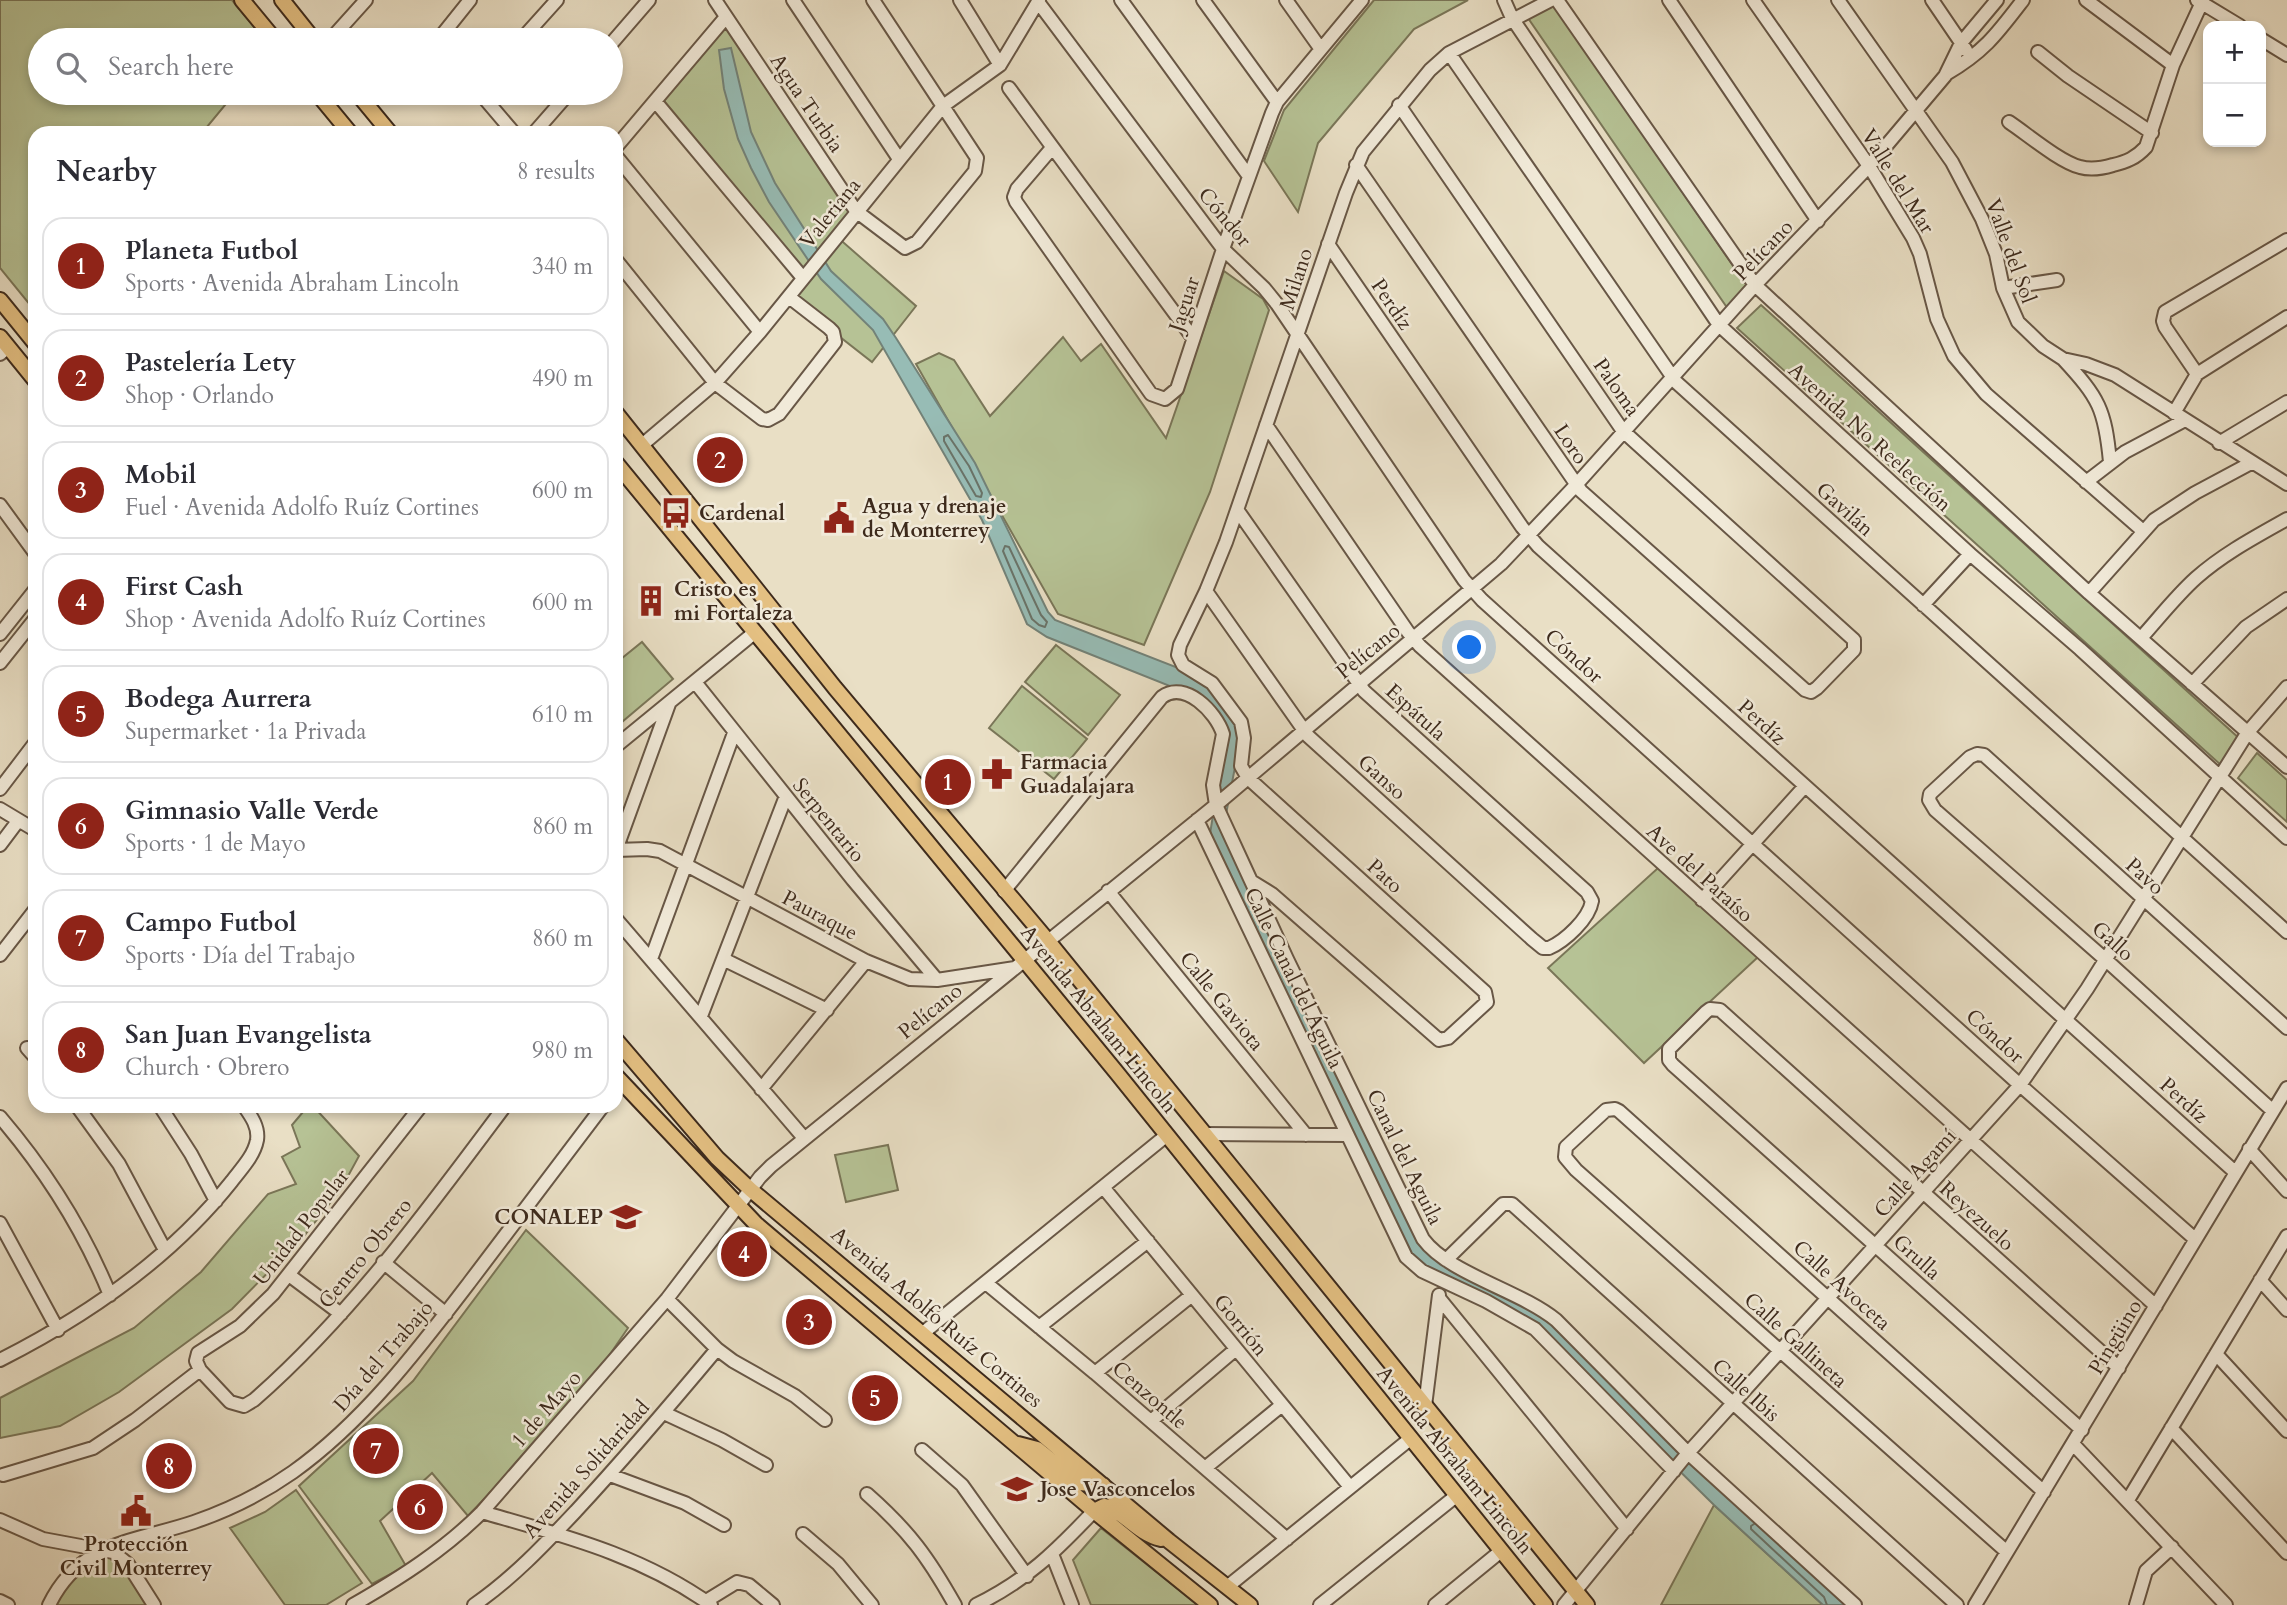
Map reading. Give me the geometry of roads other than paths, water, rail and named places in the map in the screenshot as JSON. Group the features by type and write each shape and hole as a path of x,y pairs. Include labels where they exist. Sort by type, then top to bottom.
{"main road":[{"path":"242,0 265,28"},
{"path":"282,0 304,28"},
{"path":"327,105 343,126"},
{"path":"367,105 384,126"},
{"path":"0,300 28,334"},
{"path":"3,346 28,373"},
{"path":"623,422 835,688 1048,941 1587,1605"},
{"name":"Avenida Abraham Lincoln","path":"623,472 1020,964 1167,1135 1545,1605"},
{"name":"Avenida Adolfo Ruíz Cortines","path":"623,1049 717,1158 751,1190 1169,1541 1250,1605"},
{"path":"623,1084 646,1087 673,1119 696,1134"},
{"name":"Avenida Adolfo Ruíz Cortines","path":"623,1088 738,1207 1094,1511 1210,1605"},
{"path":"1016,1444 1037,1449 1079,1483 1102,1485"},
{"path":"1094,1511 1104,1506 1111,1507 1141,1531 1169,1541"}],"street":[{"path":"341,28 366,0"},
{"path":"448,28 470,0"},
{"path":"532,28 556,0"},
{"path":"623,30 649,0"},
{"name":"Agua Turbia","path":"715,0 856,211 905,248 917,242 975,171 975,154 943,106"},
{"path":"793,0 899,159"},
{"path":"873,0 943,106"},
{"path":"960,0 1000,65"},
{"path":"1121,0 1248,175"},
{"path":"1203,0 1277,102"},
{"path":"1286,0 1320,48"},
{"name":"Jaguar","path":"1052,148 1017,189 1014,197 1151,394 1165,399 1177,389 1248,175 1277,102 1362,0"},
{"name":"Avenida No Reelección","path":"1504,0 1512,18 1719,325 2287,838"},
{"name":"Milano","path":"1248,778 1241,766 1244,732 1241,722 1212,683 1182,665 1178,659 1179,649 1206,592 1238,511 1356,165 1399,105 1449,53 1551,0"},
{"name":"Avenida No Reelección","path":"1557,0 1755,285 2089,593 2287,767"},
{"path":"1669,0 1818,221"},
{"name":"Valle del Mar","path":"1753,0 1869,166 1913,238 1920,254 1937,319 1954,356 1986,394 2143,531"},
{"name":"Valle del Sol","path":"1838,0 1952,162 1982,219 1996,254 2003,288 2018,322 2043,346 2063,359 2103,370 2287,484"},
{"path":"1932,0 1973,58"},
{"name":"Pelícano","path":"1945,76 1961,44 1997,0"},
{"name":"Pelícano","path":"738,1207 760,1177 804,1138 1216,805 1472,590 1529,536 1576,485 1755,285 1869,166 1945,76 1973,58 2003,27 2023,0"},
{"path":"2086,0 2172,65"},
{"name":"Valeriana","path":"642,445 715,383 789,297 943,106 1000,65 1039,1"},
{"name":"Cóndor","path":"1039,1 1223,249 1265,288 1472,590 2020,1085 2195,1239"},
{"path":"2009,122 2069,163 2081,167 2106,167 2125,162 2138,156 2146,147 2172,65 2201,1 2232,21"},
{"path":"1987,14 2003,27"},
{"path":"623,139 726,17"},
{"path":"2266,42 2287,55"},
{"path":"2038,52 2152,134"},
{"name":"Gavilán","path":"1449,53 1671,377 2287,932"},
{"path":"1009,88 1193,338"},
{"path":"655,101 803,278"},
{"path":"490,105 508,126"},
{"path":"540,126 558,105"},
{"name":"Paloma","path":"1399,105 1623,431 1854,640 1854,650 1811,692"},
{"path":"623,165 760,332"},
{"name":"Loro","path":"1356,165 1576,485 1805,690 1811,692"},
{"path":"2197,374 2165,327 2165,312 2287,240"},
{"name":"Perdíz","path":"1328,244 1529,536 2235,1171"},
{"path":"623,269 715,383 757,416 768,420 779,414 835,342 833,332 829,328 789,297"},
{"path":"2003,288 2057,280"},
{"path":"2086,482 2110,462 2179,416 2197,374 2287,317"},
{"path":"2063,359 2090,388 2103,414 2110,462"},
{"path":"2090,388 2103,370"},
{"path":"2220,443 2287,402"},
{"name":"Ave del Paraíso","path":"1266,425 1414,640 1970,1142 2156,1306"},
{"path":"2089,593 2143,531 2165,512 2251,463"},
{"path":"0,505 28,543"},
{"name":"Espátula","path":"1238,511 1357,684 1587,892 1592,901 1587,915 1564,938"},
{"path":"2141,638 2202,573 2230,552 2287,519"},
{"path":"14,523 28,531"},
{"path":"1923,605 1970,554"},
{"name":"Ganso","path":"1206,592 1303,730 1543,948 1549,948 1564,938"},
{"path":"0,635 28,599"},
{"path":"2192,684 2246,627 2287,599"},
{"path":"0,663 28,628"},
{"path":"623,740 754,633"},
{"name":"Serpentario","path":"695,682 937,979"},
{"name":"Calle Agamí","path":"1564,1605 1681,1463 2020,1085 2067,1020 2248,732 2287,687"},
{"path":"1004,891 1162,697 1175,691 1193,698 1220,727 1222,741 1213,785 1216,805"},
{"path":"623,831 669,704"},
{"path":"650,959 734,733"},
{"path":"0,789 28,752"},
{"name":"Pavo","path":"1929,800 1935,790 1970,757 1984,755 2287,1028"},
{"name":"Pato","path":"1248,778 1485,992 1488,998 1484,1006 1448,1038 1438,1040 1272,894 1251,881"},
{"path":"1702,901 1805,786"},
{"path":"701,1016 786,796"},
{"name":"Gallo","path":"1929,800 1935,810 2273,1111"},
{"name":"Canal del Aguila","path":"1216,805 1417,1228 1430,1248 1446,1260 1544,1310 1561,1325 1681,1463 1855,1605"},
{"path":"0,809 28,826"},
{"name":"Calle Canal del Águila","path":"1197,820 1406,1257 1420,1270 1486,1301 1535,1329 1681,1463"},
{"path":"0,845 18,821"},
{"name":"Pauraque","path":"623,850 653,849 866,961 910,979 937,979 1020,964"},
{"name":"Calle Gaviota","path":"1108,891 1306,1135"},
{"path":"0,956 28,919"},
{"path":"623,927 804,1138"},
{"path":"723,959 827,1010"},
{"path":"761,1089 866,961"},
{"name":"Reyezuelo","path":"1668,1055 1673,1042 1706,1012 1720,1010 2119,1368"},
{"name":"Grulla","path":"1668,1055 1673,1065 2082,1430"},
{"name":"Pingüino","path":"1975,1605 2287,1088"},
{"name":"Calle Avoceta","path":"1564,1152 1566,1147 1606,1110 1615,1109 1628,1118 2044,1492"},
{"path":"81,1113 119,1164 165,1250"},
{"path":"165,1113 191,1154 216,1201"},
{"path":"0,1360 58,1330 110,1295 165,1250 216,1201 255,1148 256,1128 248,1113"},
{"name":"Unidad Popular","path":"200,1370 197,1357 201,1350 240,1326 258,1311 416,1113"},
{"name":"Centro Obrero","path":"200,1370 230,1402 238,1406 249,1404 285,1373 341,1314 500,1113"},
{"name":"Día del Trabajo","path":"49,1605 68,1577 103,1549 120,1542 160,1533 230,1507 264,1491 324,1448 407,1362 598,1113"},
{"path":"0,1117 50,1179 67,1205 91,1250 110,1295"},
{"path":"1204,1134 1348,1135"},
{"path":"923,1333 1167,1135"},
{"path":"2249,1149 2287,1191"},
{"name":"Calle Gallineta","path":"1564,1152 1576,1170 2007,1552"},
{"name":"Gorrión","path":"1103,1187 1350,1488"},
{"name":"Calle Ibis","path":"1446,1260 1503,1204 1509,1203 1957,1605"},
{"name":"1 de Mayo","path":"353,1605 456,1538 482,1512 667,1300 738,1207"},
{"path":"0,1223 58,1330"},
{"path":"2128,1500 2287,1236"},
{"path":"1039,1327 1148,1241"},
{"path":"383,1262 446,1314"},
{"path":"289,1275 341,1314"},
{"path":"1425,1406 1441,1280"},
{"path":"2260,1280 2287,1310"},
{"name":"Cenzontle","path":"986,1283 1287,1539"},
{"path":"1095,1373 1192,1295"},
{"path":"1438,1298 1626,1529"},
{"path":"667,1300 733,1362 795,1396 825,1420"},
{"name":"Avenida Solidaridad","path":"474,1605 512,1577 555,1533 610,1475 717,1349"},
{"path":"1151,1421 1236,1349"},
{"path":"2216,1354 2287,1431"},
{"path":"3,1475 93,1448 200,1370"},
{"path":"1205,1468 1282,1405"},
{"path":"664,1413 722,1440 766,1465"},
{"path":"2171,1428 2287,1553"},
{"path":"1227,1587 1410,1438"},
{"path":"2073,1444 2226,1605"},
{"path":"922,1450 962,1485 1027,1576"},
{"path":"610,1475 685,1503 723,1525"},
{"path":"867,1494 911,1536 938,1574 955,1605"},
{"path":"1320,1605 1456,1496"},
{"path":"976,1605 991,1602 1027,1576 1094,1511"},
{"path":"482,1512 622,1555 709,1603 737,1582 749,1585 773,1605"},
{"path":"0,1520 43,1539 113,1552 128,1564 154,1605"},
{"path":"803,1534 838,1564 872,1605"},
{"path":"2136,1605 2146,1571 2172,1547"},
{"path":"1435,1605 1501,1551"},
{"path":"1052,1554 1072,1605"},
{"path":"0,1601 8,1605"}],"water":[{"path":"731,48 751,132 775,183 831,271 883,319 896,338 975,463 1048,612 1055,620 1209,680 1244,738 1235,767 1223,830 1430,1248 1533,1302 1855,1605 1823,1605 1714,1505 1543,1336 1412,1264 1210,834 1226,734 1200,698 1047,637 1027,624 982,520 873,330 821,279 769,202 751,168 738,139 724,89 719,50"}],"place":[{"name":"Pastelería Lety","path":"720,460"},
{"name":"Cardenal","path":"676,513"},
{"name":"Agua y drenaje de Monterrey","path":"839,518"},
{"name":"Cristo es mi Fortaleza","path":"651,601"},
{"name":"Farmacia Guadalajara","path":"997,774"},
{"name":"Planeta Futbol","path":"948,782"},
{"name":"CONALEP","path":"626,1217"},
{"name":"First Cash","path":"744,1254"},
{"name":"Mobil","path":"809,1322"},
{"name":"Bodega Aurrera","path":"875,1398"},
{"name":"Campo Futbol","path":"376,1451"},
{"name":"San Juan Evangelista","path":"169,1466"},
{"name":"Jose Vasconcelos","path":"1017,1489"},
{"name":"Gimnasio Valle Verde","path":"420,1507"},
{"name":"Protección Civil Monterrey","path":"136,1511"}]}
